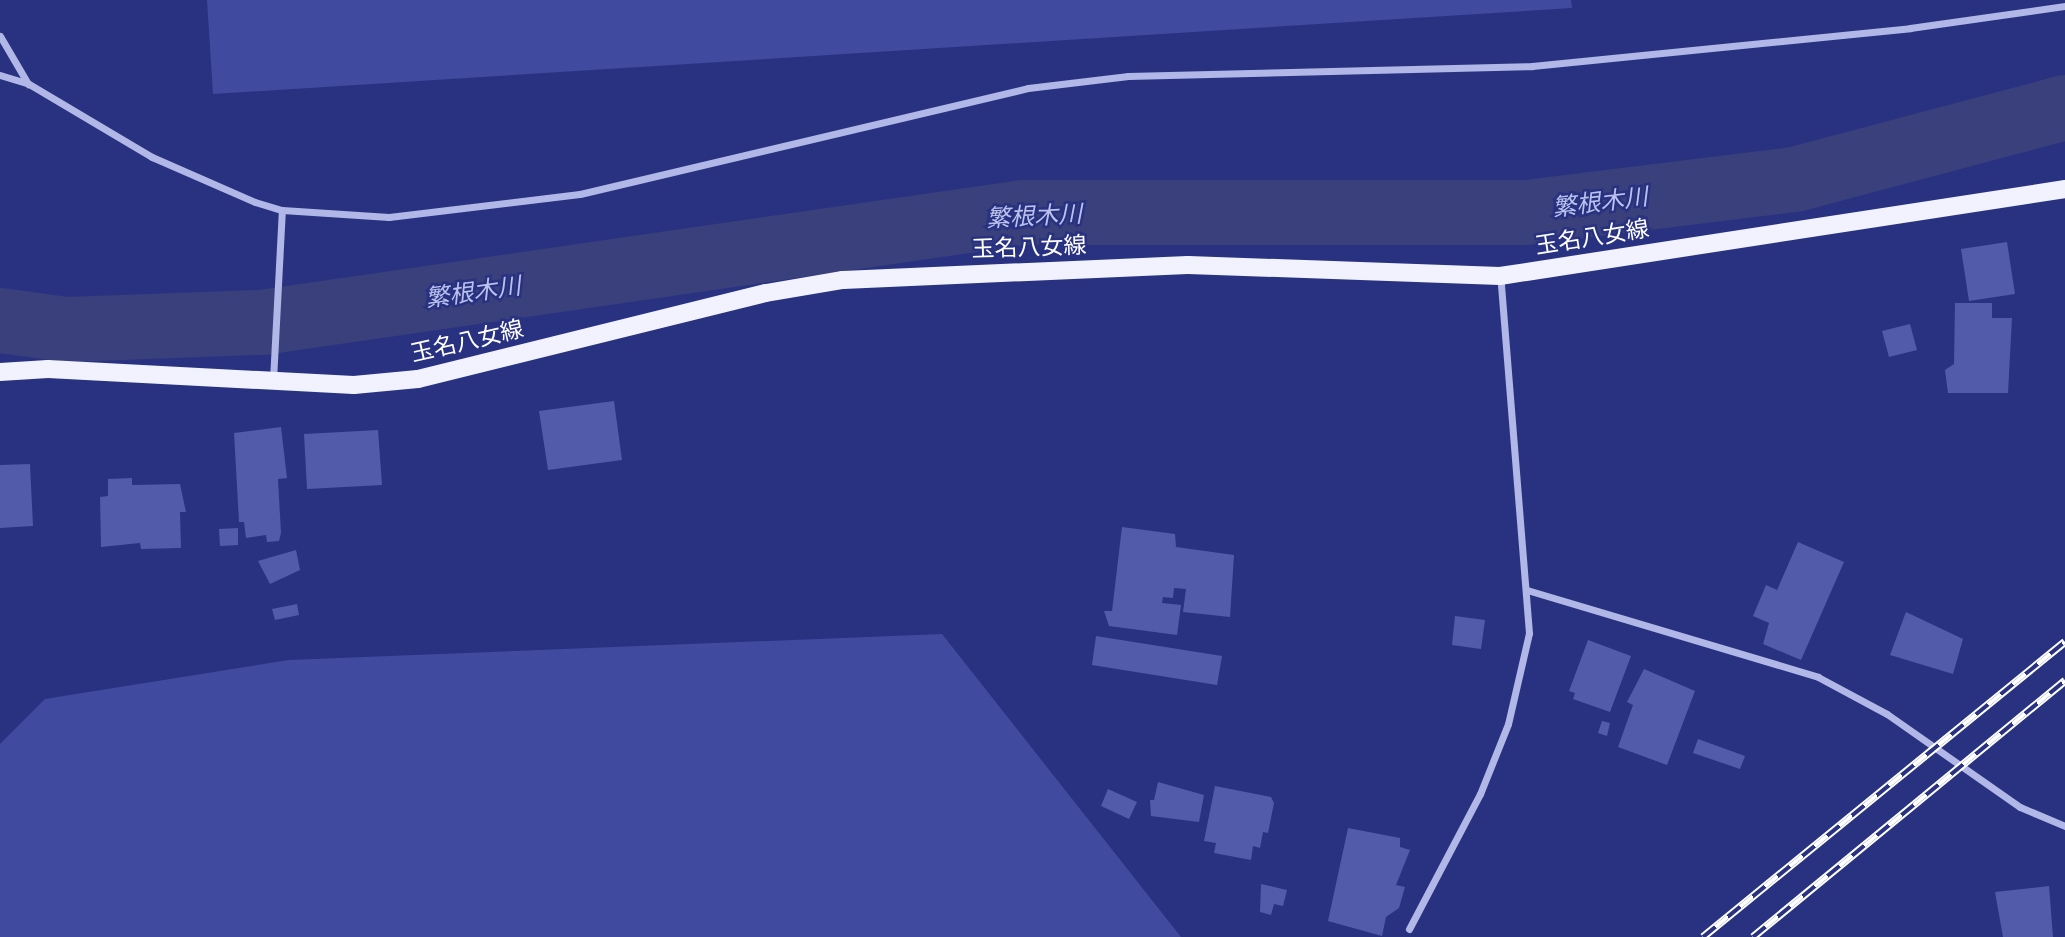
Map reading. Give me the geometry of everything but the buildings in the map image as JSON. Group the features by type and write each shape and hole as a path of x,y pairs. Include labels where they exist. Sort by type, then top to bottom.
{"main road":[{"name":"玉名八女線","path":"0,372 48,369 273,372 354,385 418,379 766,293 843,280 1188,265 1500,276 2065,189"}],"street":[{"path":"0,75 29,84 152,157 282,209 389,217 580,194 847,127 1028,88 1103,79 1532,66 1910,28 2065,6"},
{"path":"0,36 29,84"},
{"path":"273,372 282,209"},
{"path":"1409,929 1480,794 1508,724 1529,633 1500,276"},
{"path":"1527,590 1818,677 1887,714 2020,807 2065,826"}],"shaded area":[{"path":"207,0 1571,0 1572,8 213,94"},
{"path":"942,634 1181,937 0,937 0,744 45,699 289,660"}],"waterway":[{"name":"繁根木川","path":"0,320 67,329 261,322 1022,212 1525,212 1794,179 2065,107"}],"railway":[{"path":"1703,937 2065,642"},
{"path":"1753,937 2065,681"}]}
